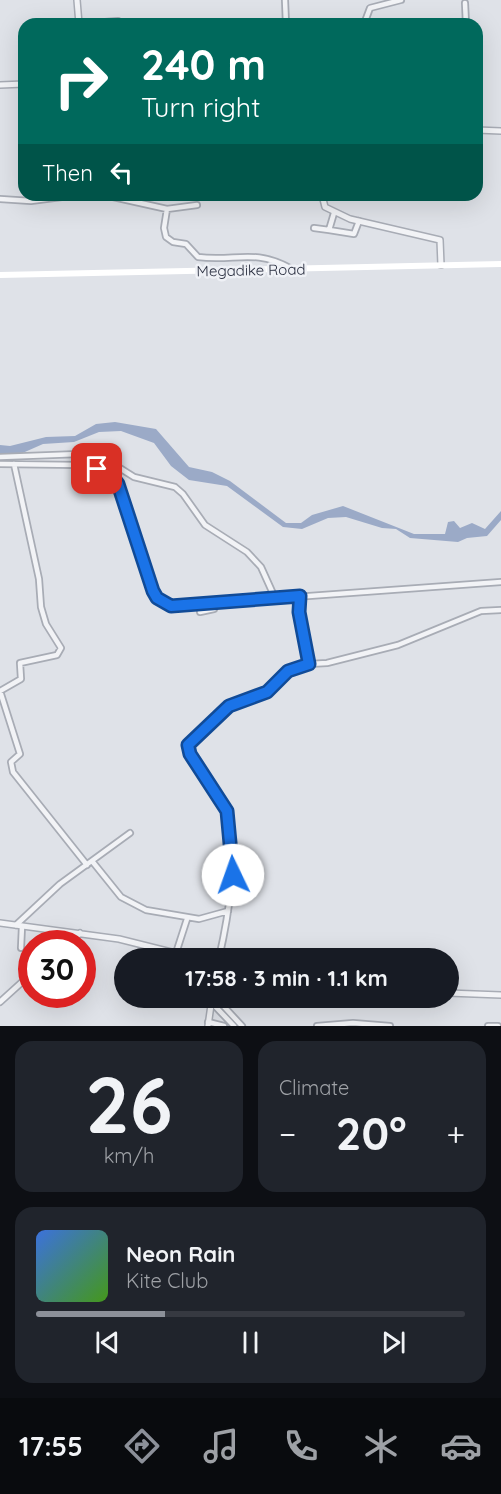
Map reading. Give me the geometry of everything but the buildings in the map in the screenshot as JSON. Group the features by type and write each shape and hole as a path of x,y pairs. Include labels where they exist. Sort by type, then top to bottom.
{"main road":[{"name":"Megadike Road","path":"0,275 501,264"}],"street":[{"path":"77,0 78,18"},
{"path":"285,0 286,18"},
{"path":"366,18 370,8 401,0"},
{"path":"465,3 466,18"},
{"path":"0,85 18,84"},
{"path":"483,130 501,131"},
{"path":"0,198 18,200"},
{"path":"131,201 167,209 197,205"},
{"path":"324,201 325,207 334,213 440,240 441,265"},
{"path":"167,209 164,228 166,237 173,242 186,244 198,257 256,255 270,258 291,269"},
{"path":"329,230 334,213"},
{"path":"314,228 354,234 359,221"},
{"path":"0,458 79,454 107,460 134,477 174,487 183,494 206,525 247,552 261,567 274,598"},
{"path":"0,464 79,465 97,469 112,476 124,501 153,591 171,606 501,582"},
{"path":"14,464 39,579 41,607 46,624 60,648 57,655 20,663 21,679 18,683 5,686 0,691 20,754 11,762 13,772 87,865"},
{"path":"300,596 299,612 309,664"},
{"path":"200,612 214,609"},
{"path":"221,948 233,875 228,815 190,754 188,745 229,706 267,692 288,671 309,664 327,663 395,646 481,611 501,610"},
{"path":"19,930 19,926 31,909 130,833"},
{"path":"92,861 121,897 133,905 188,919 210,918 228,911"},
{"path":"178,948 188,919"},
{"path":"0,924 54,930"},
{"path":"96,936 152,948"},
{"path":"0,1002 18,986"},
{"path":"459,993 501,995"},
{"path":"211,1008 208,1024 224,1026"},
{"path":"220,1008 234,1026"},
{"path":"223,1008 242,1026"},
{"path":"317,1026 353,1023 390,1026"},
{"path":"488,1026 498,1026"}],"water":[{"path":"115,422 156,429 189,467 212,472 230,481 286,523 301,523 312,515 343,506 414,534 445,534 448,522 454,521 460,528 472,523 485,529 501,511 501,520 487,536 467,538 458,542 410,538 396,529 382,528 346,517 328,518 302,529 283,527 227,486 189,480 171,466 154,443 121,431 99,432 74,442 43,444 18,455 0,453 0,445 10,446 46,437 75,436 96,424"}],"waterway":[{"path":"222,1008 237,1026"},
{"path":"346,1026 357,1026"}],"route":[{"path":"97,469 112,476 118,484 157,598 171,606 300,596 299,612 309,664 288,671 267,692 229,706 188,745 190,754 227,811 233,875"}]}
